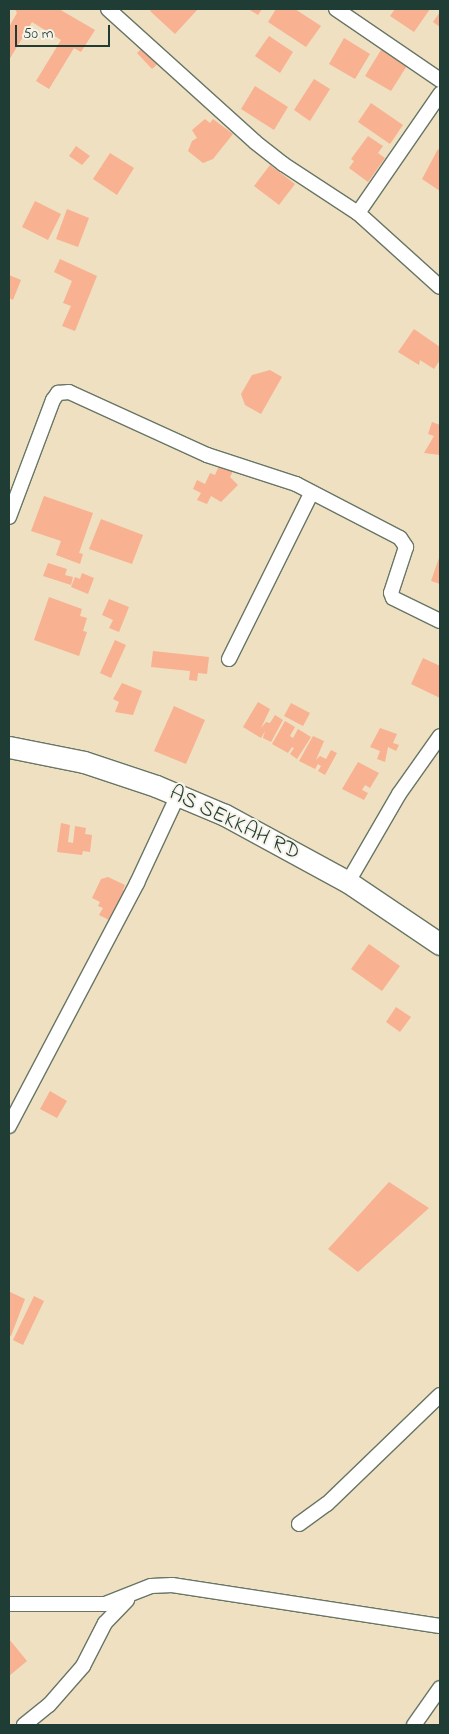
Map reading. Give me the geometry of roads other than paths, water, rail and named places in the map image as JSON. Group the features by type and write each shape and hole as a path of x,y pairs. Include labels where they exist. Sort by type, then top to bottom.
{"main road":[{"name":"AS SEKKAH RD","path":"9,747 84,762 178,795 225,816 348,882 440,944"}],"street":[{"path":"108,9 255,142 283,164 358,213 440,287"},
{"path":"336,9 440,80"},
{"path":"358,213 440,94"},
{"path":"9,517 53,400 58,393 69,392 206,455 259,469 296,484 406,542 392,593 393,598 440,621"},
{"path":"229,660 312,494"},
{"path":"348,882 399,794 440,736"},
{"path":"9,1126 137,883 178,795"},
{"path":"299,1524 328,1504 440,1395"},
{"path":"9,1604 105,1604 152,1586 172,1585 440,1626"},
{"path":"24,1725 50,1705 83,1666 106,1623 132,1595"},
{"path":"414,1725 440,1688"}]}
